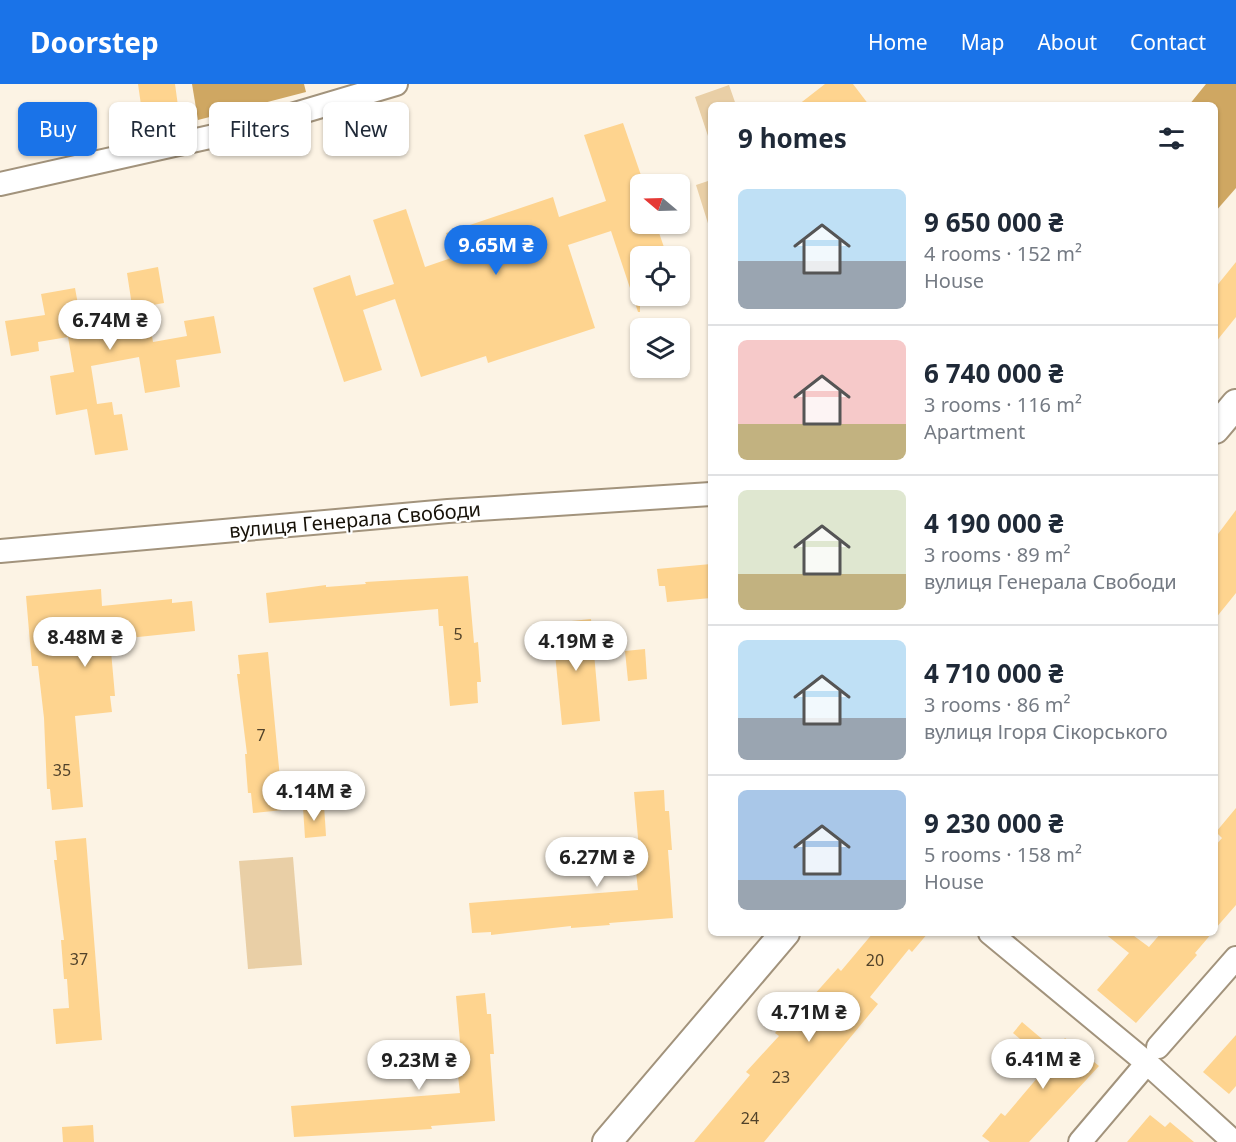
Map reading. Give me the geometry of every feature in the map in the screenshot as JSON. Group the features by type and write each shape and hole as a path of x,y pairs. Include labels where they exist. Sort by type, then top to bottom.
{"street":[{"path":"0,184 241,130 396,84"},
{"name":"вулиця Генерала Свободи","path":"0,551 448,511 708,494"},
{"path":"607,1142 782,936"},
{"path":"994,936 1153,1055 1234,1142"},
{"path":"1080,1142 1236,958"}],"shaded area":[{"path":"192,84 304,84 306,92 267,102 209,102 209,117 198,120 197,102 195,102"},
{"path":"1206,84 1236,84 1236,188 1218,209 1218,102 1191,102"},
{"path":"729,85 735,102 708,102 708,136 695,97"},
{"path":"708,181 708,223 696,185"},
{"path":"293,857 302,965 248,969 239,861"}],"building":[{"path":"138,84 175,84 177,102 141,102"},
{"path":"825,84 853,84 867,102 802,102"},
{"path":"623,123 641,174 630,174 630,234 659,234 664,246 630,246 630,288 611,231 568,245 595,328 488,363 486,356 421,377 395,299 363,310 382,370 344,382 313,288 350,275 356,296 394,284 373,220 406,209 425,267 454,257 446,233 553,197 559,217 606,201 584,135"},
{"path":"1236,262 1236,317 1218,339 1218,284"},
{"path":"158,267 164,303 147,306 153,342 187,336 184,321 214,316 221,353 176,360 180,387 145,393 139,357 91,366 97,404 112,402 114,415 122,414 128,450 95,455 87,409 56,415 50,376 74,372 68,337 38,342 39,351 11,356 5,321 45,315 41,294 75,288 81,321 133,312 127,273"},
{"path":"1236,510 1236,593 1218,615 1218,534"},
{"path":"708,564 708,598 667,602 665,586 659,586 657,569"},
{"path":"468,576 474,643 478,642 481,682 477,682 478,703 450,706 443,626 439,626 438,609 269,623 266,593 326,585 326,587 366,584 365,582"},
{"path":"101,589 102,606 172,599 172,603 192,601 195,631 110,640 115,696 110,696 112,712 75,716 83,807 52,810 50,789 47,789 44,718 38,666 32,666 26,596"},
{"path":"591,619 600,721 562,725 552,623"},
{"path":"645,649 647,679 628,681 625,651"},
{"path":"268,652 283,810 253,813 251,793 248,793 245,754 247,754 237,674 240,674 238,655"},
{"path":"664,790 665,811 669,811 672,850 668,850 673,918 491,935 491,932 472,933 469,903 638,890 636,872 641,872 634,792"},
{"path":"324,805 326,836 305,838 303,807"},
{"path":"1236,808 1236,905 1218,926 1218,843 1222,838 1218,834 1218,830"},
{"path":"86,838 102,1040 56,1044 53,1009 69,1008 67,979 64,979 61,940 64,940 54,860 57,860 55,841"},
{"path":"870,936 925,936 912,952 909,949 870,997 878,1004 764,1142 694,1142 750,1075 746,1072 779,1036 775,1033 801,1002 805,1005 838,968 841,971"},
{"path":"1108,936 1134,936 1149,947 1158,936 1209,936 1195,953 1197,955 1136,1023 1097,990 1129,953"},
{"path":"485,993 487,1014 491,1014 494,1054 490,1054 495,1121 431,1126 432,1129 294,1137 291,1106 460,1093 458,1076 463,1076 456,996"},
{"path":"1022,1022 1055,1050 1065,1038 1099,1066 1029,1142 990,1142 982,1136 1001,1113 1005,1116 1049,1064 1013,1033"},
{"path":"1236,1035 1236,1086 1229,1094 1203,1072"},
{"path":"1150,1115 1165,1127 1170,1122 1194,1142 1127,1142"},
{"path":"93,1125 94,1142 63,1142 62,1127"}]}
